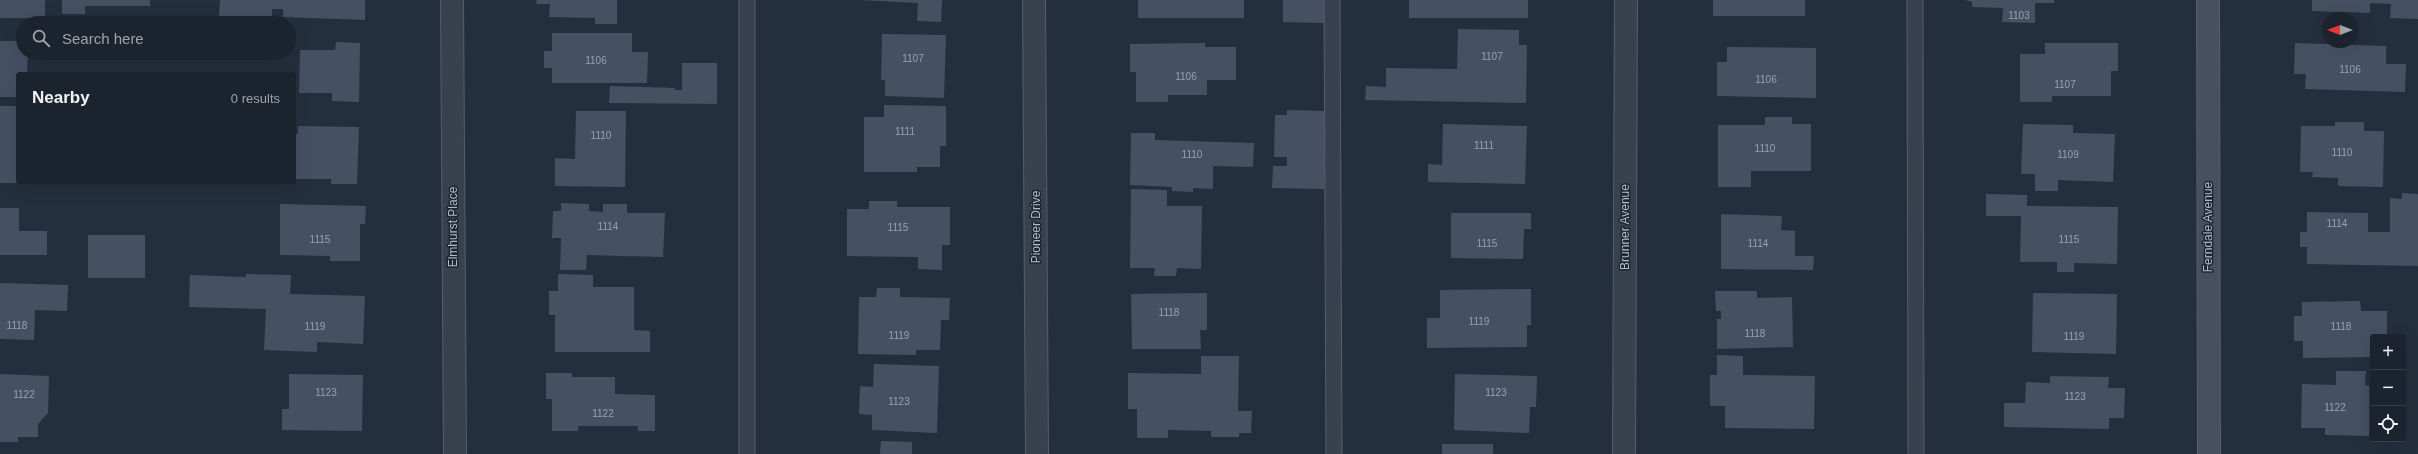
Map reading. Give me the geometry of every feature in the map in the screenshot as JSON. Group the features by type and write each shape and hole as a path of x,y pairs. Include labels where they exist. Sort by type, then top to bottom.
{"street":[{"name":"Elmhurst Place","path":"452,0 455,454"},
{"name":"Pioneer Drive","path":"1034,0 1037,454"},
{"name":"Brunner Avenue","path":"1624,454 1626,0"},
{"name":"Ferndale Avenue","path":"2208,0 2209,454"}],"lane":[{"path":"746,0 747,454"},
{"path":"1332,0 1334,454"},
{"path":"1915,0 1916,454"}],"building":[{"path":"0,0 45,0 45,16 16,16 16,18 0,18"},
{"path":"62,0 150,0 150,6 85,6 85,14 62,14"},
{"path":"220,0 365,0 365,20 283,16 283,9 272,9 272,16 219,16"},
{"path":"537,0 617,0 617,24 595,24 595,18 549,17 550,4 536,4"},
{"path":"860,0 942,0 941,22 917,21 918,3"},
{"path":"1138,0 1244,0 1244,18 1138,18"},
{"path":"1283,0 1324,0 1324,23 1283,22"},
{"path":"1409,0 1528,0 1528,18 1409,18"},
{"path":"1713,0 1805,0 1805,16 1713,16"},
{"path":"1965,0 2054,0 2054,3 2035,3 2035,23 2002,22 2003,8 1972,7 1972,2"},
{"path":"2312,0 2418,0 2418,19 2390,18 2391,4 2370,3 2370,13 2312,11"},
{"path":"1458,29 1519,30 1519,45 1527,45 1526,103 1365,100 1366,86 1386,87 1386,68 1457,69"},
{"path":"552,33 632,33 632,52 648,52 647,83 552,83 552,68 544,68 544,51 552,51"},
{"path":"882,34 946,35 944,98 885,96 885,80 881,80"},
{"path":"0,41 16,41 16,60 28,60 27,72 16,72 16,97 0,97"},
{"path":"336,42 360,43 359,102 332,101 332,93 299,93 300,50 335,50"},
{"path":"1205,43 1205,47 1236,47 1236,80 1207,80 1207,95 1168,95 1168,102 1136,102 1136,72 1130,72 1130,44"},
{"path":"2045,43 2118,43 2118,71 2111,71 2111,96 2052,96 2052,102 2020,102 2020,54 2045,54"},
{"path":"2295,43 2322,44 2322,48 2358,48 2358,45 2386,46 2386,64 2406,64 2405,92 2305,89 2306,74 2294,74"},
{"path":"1727,47 1816,48 1816,98 1717,96 1717,62 1727,62"},
{"path":"682,63 717,63 717,104 609,103 610,86 675,88 675,90 682,90"},
{"path":"884,105 946,106 946,146 940,146 940,167 917,167 917,172 864,172 864,117 884,117"},
{"path":"0,106 16,106 16,183 0,183"},
{"path":"1287,110 1326,111 1324,189 1272,188 1273,166 1287,166 1287,157 1274,157 1275,115 1287,115"},
{"path":"576,111 626,111 625,187 555,186 555,158 575,159"},
{"path":"1765,117 1792,117 1792,124 1811,124 1811,171 1751,171 1751,187 1718,187 1718,125 1765,125"},
{"path":"2335,122 2364,122 2364,131 2384,131 2383,187 2338,186 2338,178 2312,177 2313,172 2300,172 2301,126 2335,126"},
{"path":"1443,124 1527,126 1525,184 1428,182 1428,164 1442,165"},
{"path":"2023,124 2073,125 2073,133 2115,134 2113,182 2058,180 2058,191 2035,191 2035,174 2021,174"},
{"path":"298,126 359,127 357,184 331,184 331,179 296,179 296,134 298,134"},
{"path":"1131,133 1155,133 1155,140 1254,143 1253,167 1213,166 1213,189 1193,188 1193,192 1172,191 1172,187 1130,185"},
{"path":"1131,189 1167,190 1167,206 1202,206 1201,269 1177,268 1176,276 1154,276 1155,268 1130,268"},
{"path":"2402,193 2418,194 2418,266 2307,264 2307,247 2300,247 2300,232 2307,232 2307,212 2368,213 2368,232 2390,232 2390,198 2402,199"},
{"path":"1986,194 2027,195 2027,206 2118,207 2117,264 2074,263 2074,272 2057,272 2057,262 2020,262 2021,216 1986,216"},
{"path":"869,201 897,201 897,207 950,207 950,245 942,245 942,270 918,269 918,257 847,256 847,209 869,209"},
{"path":"561,203 589,204 589,211 603,212 603,204 627,204 627,213 665,213 663,257 587,255 586,270 560,270 561,238 552,238 553,211 561,211"},
{"path":"280,204 366,206 365,224 360,224 360,261 330,261 330,256 280,255"},
{"path":"0,208 19,208 19,231 47,231 47,255 0,255"},
{"path":"1451,213 1531,213 1531,229 1524,229 1523,259 1451,258"},
{"path":"1721,214 1782,216 1781,230 1795,231 1795,256 1814,256 1813,270 1721,269"},
{"path":"88,235 145,235 145,278 88,278"},
{"path":"246,274 291,275 290,294 365,296 363,344 317,342 317,352 264,350 266,309 189,307 190,275 246,277"},
{"path":"558,274 593,275 593,287 634,287 634,330 650,331 650,352 555,352 555,315 549,315 549,291 558,291"},
{"path":"0,283 68,285 67,311 35,310 34,340 0,339"},
{"path":"877,288 900,288 900,297 950,298 949,320 941,320 940,350 916,350 916,355 858,354 859,297 876,297"},
{"path":"1531,289 1531,325 1527,325 1527,347 1427,348 1427,318 1440,318 1440,290"},
{"path":"1715,291 1757,291 1757,298 1792,297 1793,347 1717,349 1717,319 1721,319 1721,311 1716,311"},
{"path":"1207,293 1207,330 1200,330 1201,349 1132,349 1131,294"},
{"path":"2033,293 2117,294 2116,354 2032,352"},
{"path":"2360,301 2361,311 2387,311 2387,334 2370,334 2370,357 2303,358 2303,341 2294,341 2294,316 2302,316 2302,302"},
{"path":"1717,355 1743,356 1743,375 1815,376 1814,429 1725,428 1725,406 1710,406 1710,375 1717,375"},
{"path":"1201,356 1239,356 1238,411 1252,411 1251,433 1239,433 1239,437 1211,437 1211,431 1168,430 1168,438 1137,438 1137,409 1128,409 1128,373 1201,374"},
{"path":"874,364 939,366 937,433 872,430 872,415 859,414 860,386 873,387"},
{"path":"2336,371 2366,371 2365,385 2369,386 2369,436 2325,435 2325,428 2301,428 2302,384 2336,385"},
{"path":"546,373 572,373 572,377 615,377 615,394 655,395 655,431 638,431 638,426 578,426 578,431 552,431 552,399 546,399"},
{"path":"0,374 49,376 48,413 38,424 38,437 18,437 18,442 0,442"},
{"path":"289,374 363,375 362,431 282,430 282,409 289,409"},
{"path":"1455,374 1537,376 1536,407 1530,407 1529,433 1454,430"},
{"path":"2050,376 2109,377 2108,388 2125,388 2124,418 2109,418 2109,429 2004,427 2004,403 2025,403 2026,382 2050,383"},
{"path":"881,441 912,442 912,454 880,454"},
{"path":"1442,444 1493,444 1493,454 1442,454"}]}
